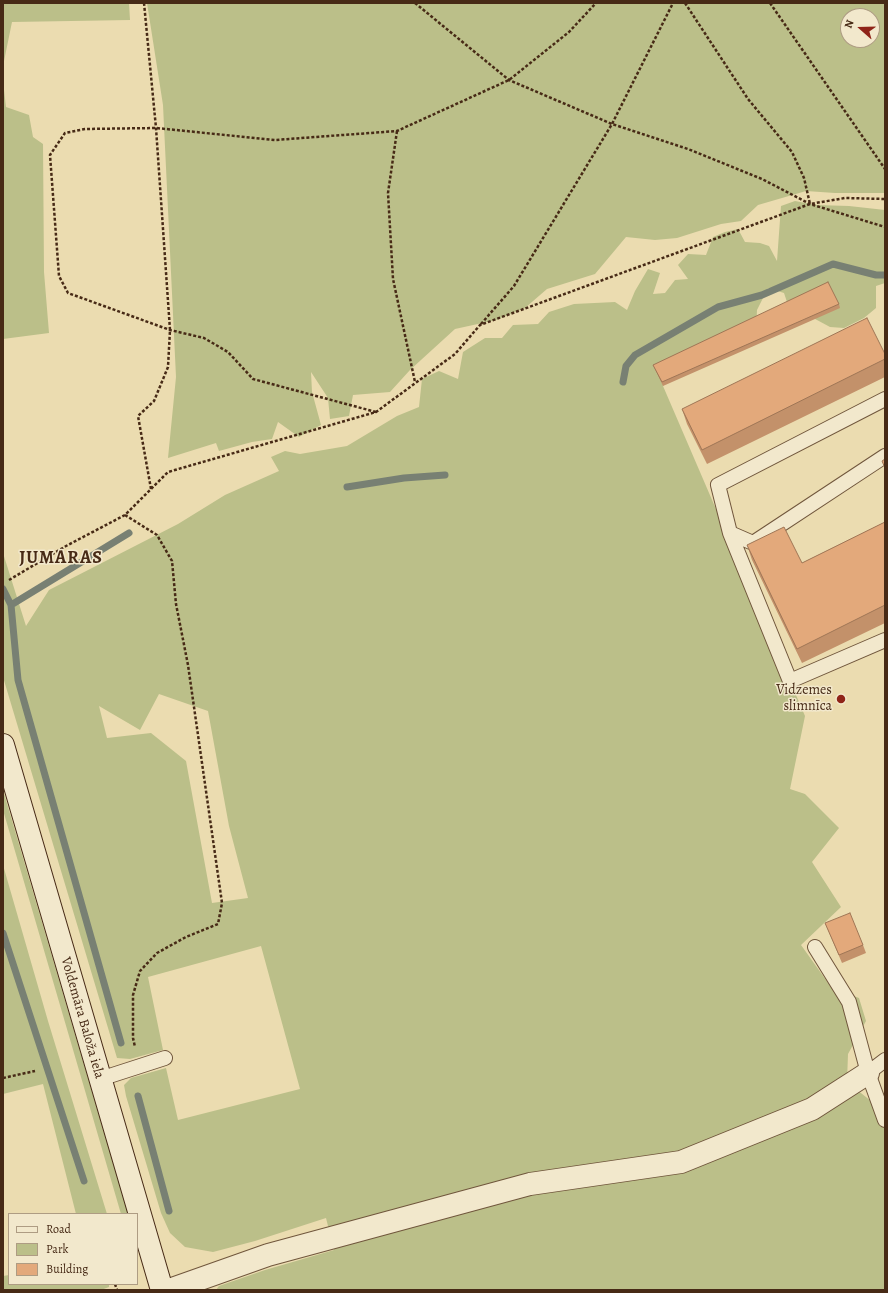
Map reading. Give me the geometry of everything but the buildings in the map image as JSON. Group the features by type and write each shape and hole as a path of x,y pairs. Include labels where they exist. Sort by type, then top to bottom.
{"street":[{"name":"Voldemāra Baloža iela","path":"3,745 162,1290"},
{"path":"169,1290 268,1254 530,1184 681,1162 812,1109 877,1066"}],"lane":[{"path":"885,399 718,485 730,533 790,681 885,640"},
{"path":"730,533 753,543 885,456"},
{"path":"815,947 849,1002 877,1066 885,1120"},
{"path":"100,1078 165,1058"}],"path":[{"path":"144,3 156,128 170,330 168,367 154,401 138,416 151,489"},
{"path":"415,3 509,80 612,124 688,148 762,179 810,204 885,227"},
{"path":"376,412 253,379 228,352 204,338 170,330 68,293 59,276 50,155 65,133 85,130 156,128 275,140 397,131 509,80 569,32 596,3"},
{"path":"9,580 66,546 125,515 168,472 376,412 455,354 514,286 612,124 674,3"},
{"path":"685,3 748,99 792,152 804,178 810,204"},
{"path":"770,3 885,169"},
{"path":"397,131 388,193 393,279 415,382"},
{"path":"480,325 810,204 845,198 885,199"},
{"path":"125,515 157,535 172,561 176,604 188,665 222,903 218,924 186,937 157,953 140,971 133,995 133,1038 141,1066"},
{"path":"3,1078 35,1071"}],"green space":[{"path":"3,3 129,3 130,20 12,22 3,66"},
{"path":"147,3 885,3 885,193 835,193 806,191 758,205 741,221 721,224 677,238 655,240 626,237 595,274 547,289 525,308 496,320 455,329 410,370 390,392 353,395 349,416 330,419 328,398 311,372 312,392 321,425 299,437 278,422 272,439 252,442 219,451 216,443 168,458 176,377 163,105"},
{"path":"3,81 6,107 29,115 33,137 43,144 44,272 49,333 3,339"},
{"path":"795,201 816,205 849,206 885,210 885,283 876,286 876,308 864,318 844,328 830,327 804,313 790,311 784,293 768,288 757,310 756,331 665,382 663,386 805,716 790,789 805,794 839,828 812,862 841,907 801,945 831,987 859,998 866,1021 848,1054 847,1082 871,1101 885,1119 885,1290 216,1290 219,1286 265,1270 334,1250 326,1218 255,1241 213,1252 185,1247 170,1233 161,1213 124,1085 131,1078 166,1068 178,1120 300,1089 261,946 148,977 163,1050 130,1059 117,1058 3,677 3,553 26,626 49,590 178,524 225,495 279,471 271,457 285,451 300,454 347,446 397,416 419,407 422,379 439,371 458,379 463,352 485,338 502,338 513,325 538,324 549,312 574,304 615,302 627,310 635,291 648,269 660,273 653,294 665,293 675,280 688,279 678,265 688,254 706,255 713,237 725,232 738,229 745,242 760,243 769,246 777,261 781,206","holes":["159,694 208,711 229,826 248,898 212,903 186,761 151,733 107,738 99,706 140,730"]},
{"path":"3,790 128,1213 121,1213 3,810"},
{"path":"3,865 48,1021 107,1213 76,1213 43,1084 3,1094"},
{"path":"8,1275 8,1285 109,1285 109,1287 101,1290 3,1290 3,1276"}],"waterway":[{"path":"623,382 626,366 635,355 718,307 762,295 833,264 876,275 885,275"},
{"path":"347,487 404,478 445,475"},
{"path":"11,605 129,533"},
{"path":"3,589 11,605 18,680 121,1043"},
{"path":"3,933 84,1181"},
{"path":"138,1096 169,1211"}],"place":[{"name":"Vidzemes slimnīca","path":"841,699"}],"district":[{"name":"JUMARAS","path":"61,559"}]}
